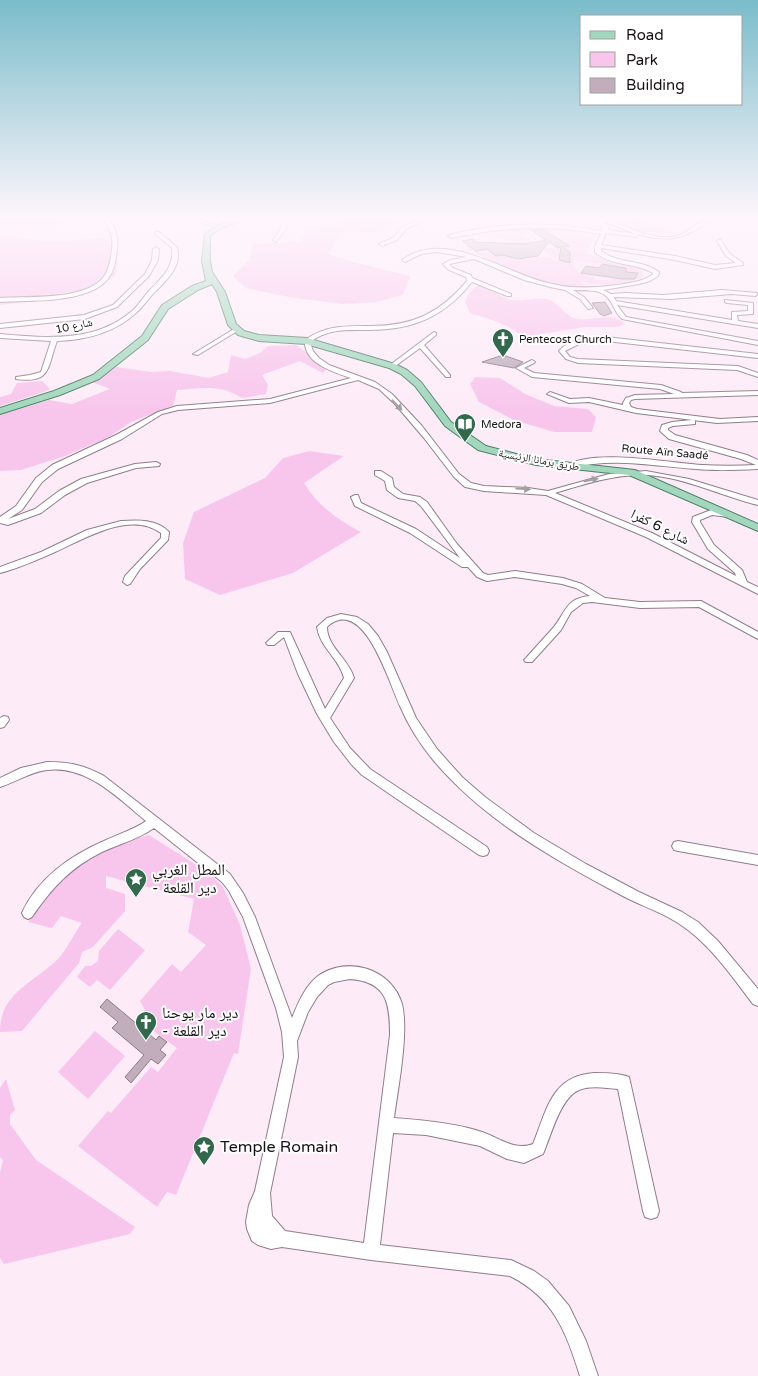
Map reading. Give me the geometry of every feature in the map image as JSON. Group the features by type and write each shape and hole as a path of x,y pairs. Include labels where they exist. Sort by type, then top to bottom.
{"main road":[{"path":"0,411 57,393 96,377 145,338 165,307 190,291 213,283 236,330"},
{"name":"طريق برمانا الرئيسية","path":"236,330 259,338 307,341 339,352 392,366 414,380 444,419 473,443 507,456 635,474 758,528"}],"street":[{"path":"0,300 82,292 94,288 102,281"},
{"path":"0,326 85,317 115,306 141,281"},
{"name":"شارع 10","path":"0,336 54,341 79,338 116,324 145,302 151,292 162,281"},
{"path":"468,281 454,302 434,315 384,328 326,329 307,341 308,346 322,363 332,369 380,388 427,437 465,484 485,489 531,490 548,493 590,480 635,474 662,475 758,503"},
{"path":"476,281 510,295"},
{"path":"535,281 565,288 598,289 639,281"},
{"path":"565,288 582,298 590,308"},
{"path":"598,289 610,296 618,312 624,318 758,343"},
{"path":"610,296 625,293 673,297 724,291 755,294"},
{"path":"0,306 28,297"},
{"path":"727,301 751,304 750,313 734,313 735,322"},
{"path":"615,303 758,326"},
{"path":"196,354 236,330"},
{"path":"392,366 421,346 434,334"},
{"path":"758,356 606,339 578,342 566,347 562,351 564,356 578,361 738,368 758,375"},
{"path":"18,378 34,378 44,374 48,368 54,341"},
{"path":"421,346 448,376"},
{"path":"532,362 519,368 526,374 535,376 661,387 682,395"},
{"path":"0,521 19,508 39,480 55,467 119,437 160,413 177,408 259,402 358,378"},
{"path":"628,408 626,402 631,398 758,393"},
{"path":"550,394 569,401 585,399 642,412 721,421"},
{"path":"758,419 672,424 665,427 664,431 672,437 744,457 758,465"},
{"name":"Route Aïn Saadé","path":"570,466 594,460 618,459 699,468 758,465"},
{"path":"0,526 38,511 62,493 84,481 135,466 156,464"},
{"path":"378,473 389,480 390,488 401,496 418,499 424,504 454,546 480,575 488,578 515,574 573,584 601,599"},
{"name":"شارع 6 كفرا","path":"548,493 650,535 758,591"},
{"path":"354,497 358,504 401,524 475,569"},
{"path":"730,516 708,512 696,519 696,522 711,547 740,572 743,583"},
{"path":"0,570 50,551 90,531 114,523 148,523 158,526 165,532 165,538 150,556 131,572 127,582"},
{"path":"528,660 558,628 575,604 581,600 601,599 640,605 701,604 758,636"},
{"path":"325,718 349,678 348,672 331,652 324,639 322,627 330,620 349,618 363,626 382,649 413,721 436,756 472,796 495,814 605,880 684,920 699,932 758,999"},
{"path":"271,643 281,634 287,634 303,674 325,718 350,758 366,772 483,851"},
{"path":"0,783 30,770 53,765 67,764 84,769 100,778 226,878 236,890 247,909 285,1015 291,1038 291,1058 262,1194 254,1208 255,1230 259,1236 267,1241 282,1239 370,1252 511,1268 531,1276 546,1289 574,1332 589,1376"},
{"path":"28,913 52,879 71,863 97,848 146,830 154,821"},
{"path":"678,846 758,860"},
{"path":"291,1038 305,1004 323,981 336,974 349,972 360,974 382,983 391,992 398,1020 370,1252"},
{"path":"385,1125 426,1128 481,1139 507,1151 524,1155 538,1149 557,1100 572,1084 599,1079 624,1082 651,1211"}],"shaded area":[{"path":"548,281 632,281 579,287"}],"green space":[{"path":"0,281 104,281 98,289 44,295 44,300 0,305"},
{"path":"239,281 408,281 403,295 376,302 343,304 294,298 246,288"},
{"path":"539,281 582,281 585,287 569,287"},
{"path":"583,281 630,281 617,284"},
{"path":"477,285 505,298 514,300 540,298 550,300 574,318 608,317 620,320 625,324 618,327 585,327 523,337 505,325 470,313 465,302 469,293"},
{"path":"296,345 327,369 323,373 300,361 262,375 268,385 266,394 242,398 227,391 211,388 177,390 173,406 131,422 109,437 65,456 21,470 0,471 0,415 49,400 72,404 110,389 92,382 117,367 151,372 170,371 209,378 228,372 231,355 245,359 260,353 268,346"},
{"path":"475,377 500,378 525,394 554,406 588,409 596,417 592,432 554,432 514,420 479,402 470,384"},
{"path":"42,381 50,389 0,406 0,397 11,394 17,383"},
{"path":"309,451 344,456 304,483 329,512 361,532 293,573 220,595 185,579 183,543 194,512 265,478 283,458"},
{"path":"149,835 209,873 223,887 240,925 251,969 238,1054 234,1053 176,1195 167,1192 157,1207 78,1146 108,1111 111,1113 151,1067 158,1072 177,1048 137,1019 145,1010 140,1001 172,964 181,972 206,945 188,932 194,899 106,876 106,888 125,894 125,911 93,947 82,952 79,963 22,1031 0,1032 2,1018 12,998 58,959 82,923 61,916 52,928 28,922 51,884 106,848"},
{"path":"118,929 145,950 110,990 97,980 90,987 77,977 85,966 91,966 98,961 99,951"},
{"path":"95,1031 125,1056 88,1099 58,1072"},
{"path":"6,1079 15,1110 10,1115 10,1124 36,1160 135,1227 130,1234 4,1264 0,1258 0,1173 3,1160 0,1157 0,1088"}],"building":[{"path":"605,302 612,313 604,316 600,314 592,303"},
{"name":"Pentecost Church","path":"503,355 523,362 514,368 482,362"},
{"name":"دير مار يوحنا - دير القلعة","path":"107,999 156,1040 159,1036 167,1042 160,1050 166,1055 158,1064 151,1059 131,1083 125,1077 144,1055 112,1028 118,1022 100,1007"}],"place":[{"name":"Pentecost Church","path":"503,358"},
{"name":"Medora","path":"465,443"},
{"name":"المطل الغربي - دير القلعة","path":"136,898"},
{"name":"دير مار يوحنا - دير القلعة","path":"146,1041"},
{"name":"Temple Romain","path":"204,1166"}]}
